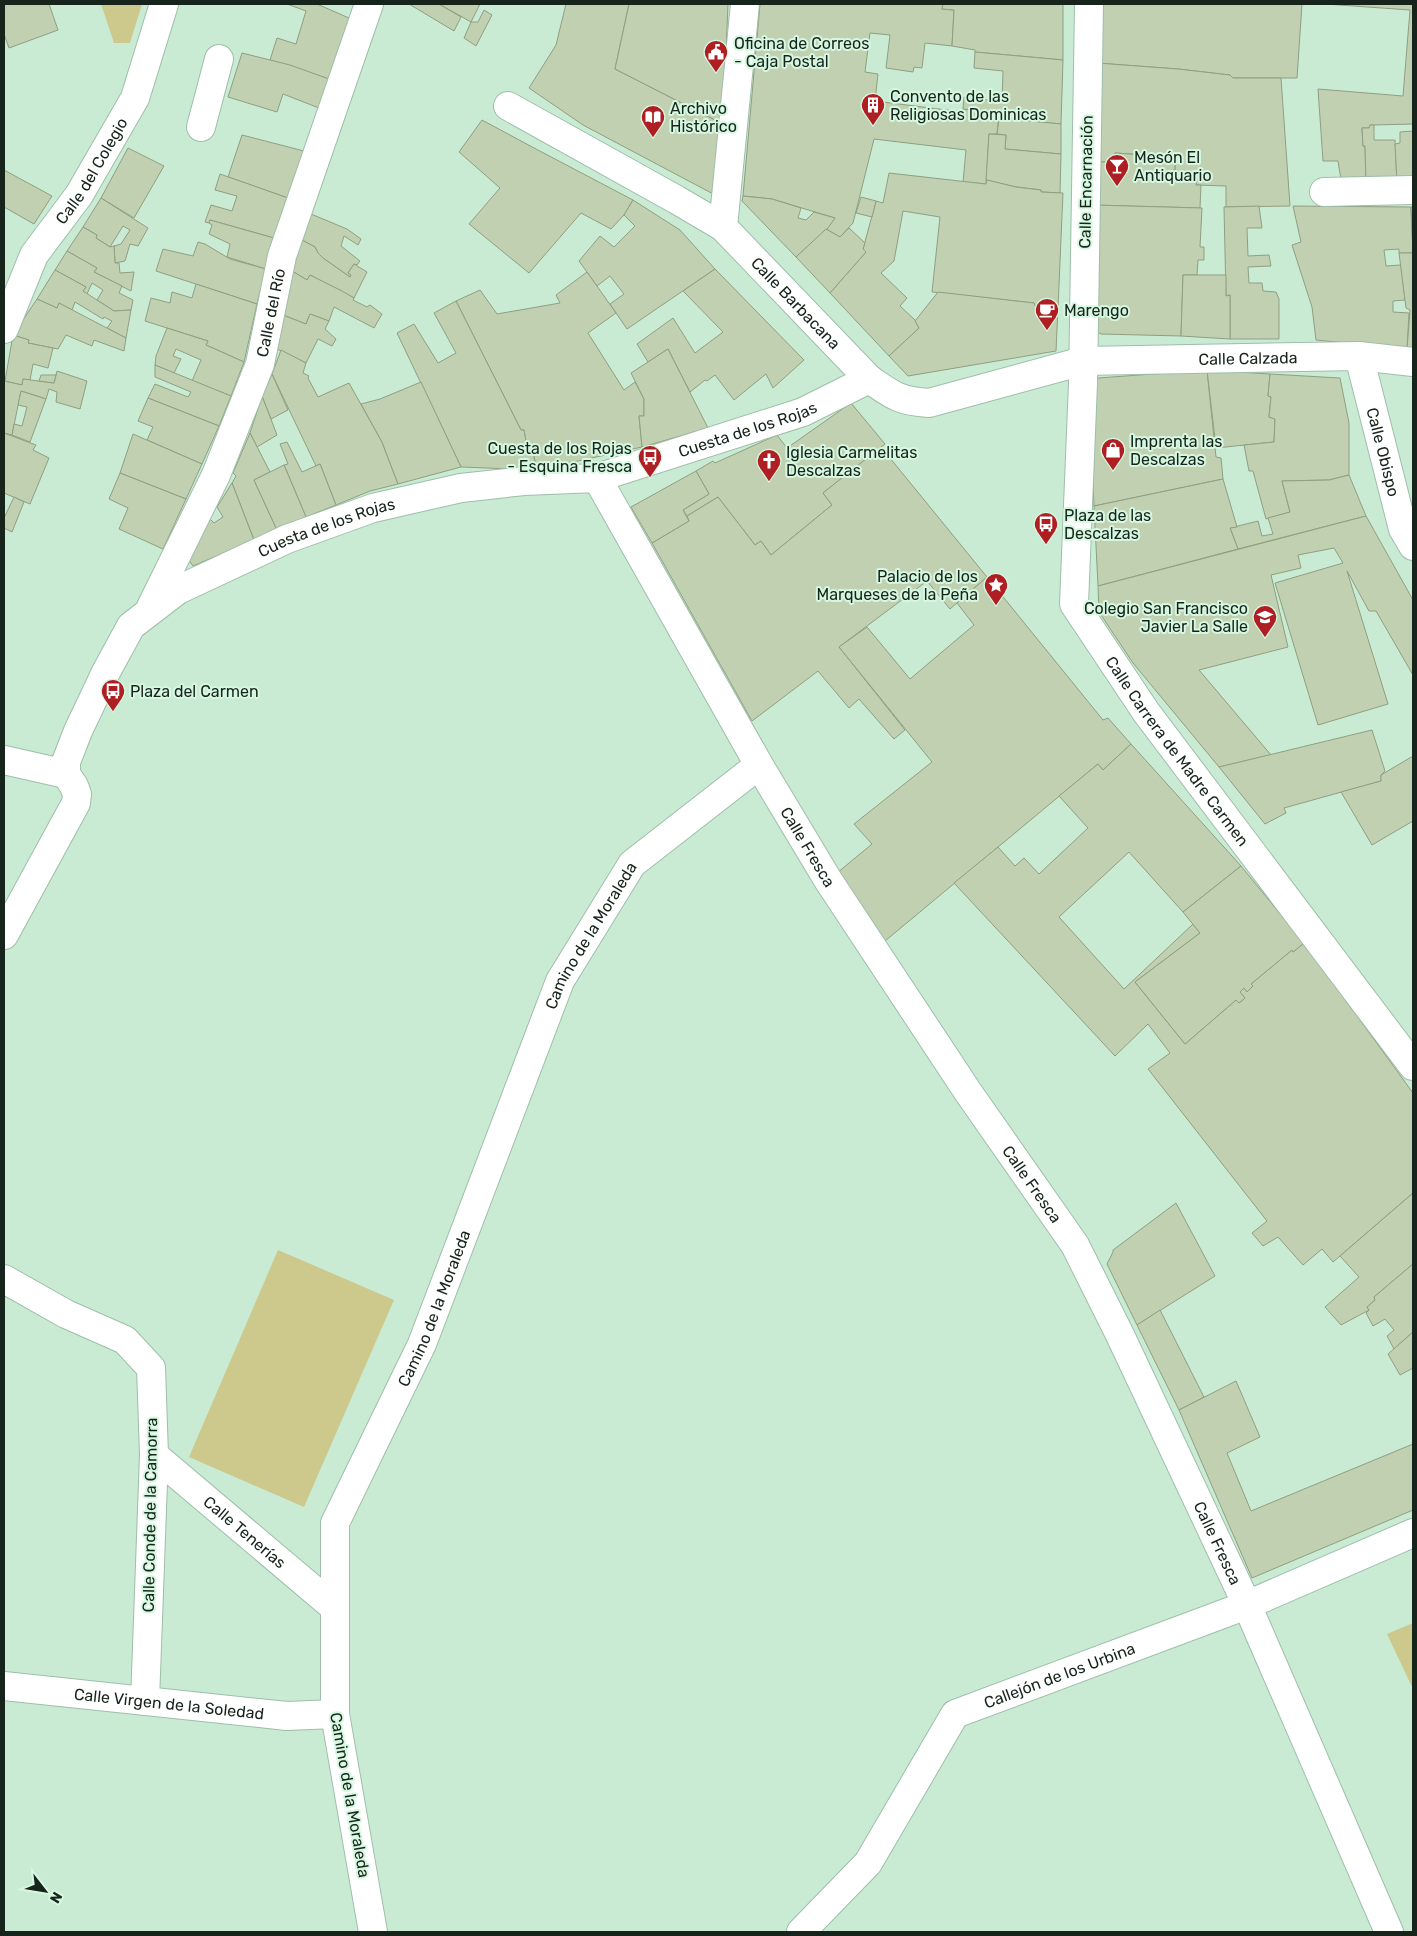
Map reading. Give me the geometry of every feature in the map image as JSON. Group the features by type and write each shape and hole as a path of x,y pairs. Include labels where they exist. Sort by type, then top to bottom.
{"street":[{"name":"Calle del Colegio","path":"4,329 34,255 79,195 135,98 164,4"},
{"name":"Calle del Río","path":"149,613 216,474 260,364 282,256 369,4"},
{"path":"723,228 745,4"},
{"name":"Calle Encarnación","path":"1083,361 1090,4"},
{"path":"201,127 219,59"},
{"name":"Calle Barbacana","path":"508,106 668,195 723,228 869,379"},
{"path":"1324,192 1413,190"},
{"name":"Calle Calzada","path":"1083,361 1359,356 1413,362"},
{"name":"Calle Obispo","path":"1359,356 1404,529 1413,546"},
{"path":"869,379 896,398 912,402 929,403 1083,361"},
{"name":"Calle Carrera de Madre Carmen","path":"1083,361 1084,383 1074,604 1146,712 1413,1066"},
{"name":"Cuesta de los Rojas","path":"66,774 66,762 70,750 106,672 132,626 178,590 287,539 373,508 461,488 524,481 598,478 803,412 869,379"},
{"name":"Calle Fresca","path":"598,478 758,765 850,912 968,1092 1075,1245 1120,1335 1247,1605 1389,1932"},
{"path":"4,760 66,774 77,794 76,803 4,935"},
{"name":"Camino de la Moraleda","path":"373,1932 334,1714 334,1523 422,1344 560,981 632,864 758,765"},
{"name":"Calle Conde de la Camorra","path":"4,1279 66,1314 125,1340 151,1368 154,1455 145,1701"},
{"name":"Calle Tenerías","path":"154,1455 335,1608"},
{"name":"Callejón de los Urbina","path":"801,1932 868,1863 955,1714 1247,1605 1413,1533"},
{"name":"Calle Virgen de la Soledad","path":"4,1686 287,1716 334,1714"}],"shaded area":[{"path":"101,4 142,4 130,43 114,43"},
{"path":"278,1250 394,1300 304,1507 189,1457"},
{"path":"1413,1623 1413,1689 1387,1634"}],"building":[{"path":"4,4 49,4 58,30 9,48 4,34"},
{"path":"287,4 317,4 349,18 329,79 270,60 277,38 296,44 306,11"},
{"path":"409,4 439,4 461,17 454,31"},
{"path":"439,4 480,4 471,22"},
{"path":"566,4 629,4 615,69 723,124 717,196 583,125 529,88 556,45"},
{"path":"629,4 728,4 723,124 615,69"},
{"name":"Convento de las Religiosas Dominicas","path":"760,4 943,4 942,9 954,10 952,46 925,43 922,68 914,67 913,72 886,68 890,35 870,33 865,72 878,74 875,101 963,112 963,109 999,113 997,134 989,134 986,184 963,182 966,150 874,139 853,223 840,237 826,229 835,218 772,199 743,196"},
{"path":"943,4 1063,4 1063,60 975,52 975,50 952,46 954,10 942,9"},
{"path":"1100,4 1302,4 1297,78 1233,78 1230,75 1178,69 1097,63"},
{"path":"1325,4 1413,4 1413,124 1370,125 1369,128 1362,128 1363,146 1365,146 1366,184 1342,186 1338,161 1323,161 1318,89 1403,96 1410,10"},
{"path":"484,10 492,15 476,46 464,38 471,22 478,22"},
{"path":"975,52 1063,60 1061,124 999,118 999,113 963,109 964,97 1002,102 1003,71 974,68"},
{"path":"242,53 290,65 329,79 319,108 283,94 277,112 228,97"},
{"path":"1097,63 1178,69 1230,75 1233,78 1281,78 1290,206 1226,207 1226,186 1196,185 1197,180 1173,180 1175,157 1115,153 1115,162 1094,162"},
{"path":"999,118 1061,124 1061,154 1005,149 1006,135 997,134"},
{"path":"482,120 633,200 624,215 611,229 581,213 529,273 469,224 500,188 459,152"},
{"path":"1370,125 1374,125 1374,140 1395,140 1397,183 1366,184 1365,146 1363,146 1362,128 1369,128"},
{"path":"1413,131 1413,183 1397,183 1395,144 1400,143 1400,132"},
{"path":"989,134 1006,135 1005,149 1061,154 1060,193 1041,192 1041,190 1016,187 986,180"},
{"path":"242,135 304,151 288,198 228,177"},
{"path":"128,148 164,166 134,218 101,198"},
{"path":"1115,153 1175,157 1173,180 1197,180 1196,185 1201,185 1200,208 1093,205 1094,162 1115,162"},
{"path":"4,170 52,196 34,224 4,207"},
{"path":"889,173 986,184 987,180 1016,187 1041,190 1041,192 1063,193 1058,308 1035,306 1034,303 932,292 940,217 903,211 894,261 881,273 907,298 900,306 915,320 919,328 889,356 830,293 866,252 863,249 876,201 883,203"},
{"path":"220,174 288,198 274,238 210,220 209,223 205,222 211,205 232,211 237,196 215,190"},
{"path":"743,196 772,199 801,208 798,218 806,220 814,212 835,218 828,228 796,257 742,201"},
{"path":"861,197 876,201 872,217 856,213"},
{"path":"101,198 148,228 138,246 130,244 125,261 115,263 114,246 121,244 130,230 123,226 110,247 96,238 97,235 83,227"},
{"path":"633,200 680,230 715,269 627,329 610,304 624,294 610,276 597,286 579,261 600,236 614,247 635,226 624,215"},
{"path":"1093,205 1202,208 1200,247 1204,247 1204,260 1198,260 1197,275 1183,275 1181,336 1101,334 1092,329"},
{"path":"1259,206 1262,228 1247,228 1248,256 1269,255 1271,266 1248,267 1249,283 1262,283 1263,291 1276,292 1279,299 1279,339 1230,339 1230,295 1226,296 1224,207"},
{"path":"1293,206 1411,207 1413,253 1399,253 1399,249 1384,250 1386,266 1401,265 1405,300 1393,301 1393,312 1409,313 1407,349 1316,340 1312,307 1292,245 1301,242"},
{"path":"1411,207 1413,207 1413,253"},
{"path":"311,214 347,229 361,239 358,245 344,236 341,246 360,261 357,265 354,264 348,273 351,275 350,277 323,258 315,247 302,240"},
{"path":"210,220 274,238 266,269 227,257 230,244 209,234 212,225 209,223"},
{"path":"83,227 97,235 96,238 110,247 114,246 115,263 119,263 120,273 134,272 131,291 94,272 97,268 67,251"},
{"path":"849,228 865,243 863,249 866,252 830,293 796,257 826,229 840,237"},
{"path":"302,240 315,247 323,258 350,277 351,275 348,273 354,264 367,272 354,298 310,275 307,280 292,271"},
{"path":"198,242 205,244 230,259 266,269 257,304 156,271 163,249 193,256"},
{"path":"67,251 97,268 94,272 122,286 119,293 133,300 131,310 114,311 97,300 103,290 92,283 87,294 83,291 86,287 55,270"},
{"path":"1399,253 1413,253 1413,350 1407,349 1410,310 1406,308"},
{"path":"715,269 804,360 773,388 766,374 734,400 715,375 690,392 668,349 648,362 637,344 673,318 695,353 723,332 683,291"},
{"path":"55,270 86,287 83,291 114,311 131,310 126,338 107,328 112,321 104,317 103,319 75,302 72,310 59,303 57,308 37,299"},
{"path":"292,271 307,280 310,275 342,291 354,298 353,300 367,307 370,305 382,314 374,328 334,307 329,321 310,314 306,324 283,315"},
{"path":"587,272 616,313 588,333 624,390 635,382 644,399 644,416 639,416 642,447 537,470 532,448 527,447 524,430 521,430 456,301 480,290 497,314 560,303 556,295"},
{"path":"1183,275 1226,275 1226,296 1230,295 1230,339 1181,336"},
{"path":"196,284 257,304 244,362 206,345 208,341 145,321 151,298 170,303 172,292 192,298"},
{"path":"938,292 1034,303 1035,306 1058,308 1056,351 908,376 889,356 919,328 915,321"},
{"path":"37,299 57,308 59,303 126,338 124,351 94,340 92,346 66,335 58,349 28,343 29,340 13,335"},
{"path":"456,301 521,430 524,430 527,447 532,448 537,470 461,467 397,333 414,324 438,363 456,353 434,313"},
{"path":"310,314 329,321 325,329 336,339 332,346 318,339 306,363 277,349 283,315 306,324"},
{"path":"167,328 208,341 206,345 244,362 231,396 192,381 201,360 176,349 173,356 181,359 174,373 155,365 156,356"},
{"path":"13,335 29,340 28,343 53,348 48,368 33,364 30,380 23,379 22,385 5,381"},
{"path":"668,349 708,428 642,447 639,416 644,416 644,399 631,373"},
{"path":"281,350 306,363 303,373 309,376 308,378 318,397 349,383 382,442 398,484 370,491 336,505 320,464 316,466 272,374"},
{"path":"155,365 231,396 219,426 148,398 155,384 188,397 191,392 155,377"},
{"path":"1207,370 1216,457 1221,458 1223,479 1094,506 1089,388 1098,378"},
{"path":"1207,370 1270,374 1268,396 1271,397 1269,417 1275,419 1274,442 1216,448"},
{"path":"57,371 87,381 80,409 56,402 57,392 49,389 46,399 21,391 12,435 4,433 4,381 22,385 23,379 54,383"},
{"path":"272,374 288,410 271,419 262,396"},
{"path":"1270,374 1340,378 1349,423 1349,475 1329,480 1282,481 1290,512 1266,519 1253,471 1249,471 1244,445 1274,442 1275,419 1269,417 1271,397 1268,396"},
{"path":"41,375 56,375 54,383 39,381"},
{"path":"421,382 461,467 398,484 382,442 361,404 380,399"},
{"path":"21,391 46,399 30,442 12,435 14,424 22,426 27,407 18,405"},
{"path":"262,396 277,435 257,447 250,433"},
{"path":"148,398 219,426 202,464 147,440 153,427 138,421"},
{"name":"Iglesia Carmelitas Descalzas","path":"851,403 885,444 823,493 832,505 771,555 761,541 755,545 718,497 687,516 683,510 709,494 696,471 713,461 715,463 777,435 787,448"},
{"path":"4,433 36,445 33,450 49,458 30,504 4,493"},
{"path":"250,433 270,472 254,480 277,530 254,540 232,483 236,476 233,473"},
{"path":"133,434 202,464 186,499 120,473"},
{"path":"287,442 302,472 320,464 336,505 306,517 284,465 288,464 280,444"},
{"path":"881,447 987,577 950,609 927,581 839,647 905,730 894,739 859,699 849,708 818,671 752,721 652,543 689,521 687,516 718,497 755,545 761,541 771,555 832,505 823,493"},
{"path":"284,465 306,517 277,530 254,480"},
{"path":"696,471 709,494 683,510 689,521 652,543 631,507"},
{"path":"120,473 186,499 163,549 119,529 128,508 109,499"},
{"path":"1349,475 1366,516 1238,549 1230,528 1258,521 1262,536 1273,534 1268,518 1290,512 1282,481 1329,480"},
{"path":"1223,479 1237,527 1230,528 1238,549 1098,586 1094,506"},
{"path":"232,483 254,540 193,566 188,559 210,519 214,523 223,517 217,507"},
{"path":"14,497 24,502 12,532 4,528 4,518"},
{"name":"Colegio San Francisco Javier La Salle","path":"1366,516 1413,600 1413,675 1376,611 1369,611 1347,571 1388,704 1318,725 1275,583 1343,563 1334,548 1298,555 1301,568 1271,575 1288,647 1199,670 1271,755 1219,767 1133,663 1099,612 1098,586"},
{"path":"987,577 1103,720 1108,718 1131,744 1103,770 1098,764 885,941 837,873 872,844 854,824 932,762 839,647 867,627 910,679 974,625 957,603"},
{"path":"1372,730 1385,771 1381,775 1381,781 1284,808 1286,813 1265,824 1219,767"},
{"path":"1131,744 1241,866 1183,912 1129,852 1059,917 1124,989 1193,924 1200,933 1135,982 1185,1044 1236,1000 1239,1003 1245,998 1240,992 1244,988 1247,992 1253,986 1251,984 1292,950 1293,952 1304,943 1413,1093 1413,1193 1333,1262 1322,1249 1303,1265 1278,1237 1263,1246 1252,1233 1267,1221 1148,1069 1170,1053 1148,1024 1115,1056 954,883 998,847 1015,866 1024,858 1039,874 1088,828 1059,796 1098,764 1103,770"},
{"path":"1413,756 1413,821 1372,845 1341,792 1381,781 1381,775"},
{"path":"1241,866 1304,943 1293,952 1292,950 1251,984 1253,986 1247,992 1244,988 1240,992 1245,998 1239,1003 1236,1000 1185,1044 1135,982 1200,933 1183,912"},
{"path":"1413,1193 1413,1264 1374,1297 1375,1300 1367,1307 1369,1310 1341,1325 1325,1307 1359,1277 1340,1256"},
{"path":"1176,1203 1215,1276 1137,1325 1107,1264 1113,1250"},
{"path":"1413,1264 1413,1332 1394,1349 1387,1336 1394,1330 1385,1319 1373,1326 1366,1313 1369,1310 1367,1307 1375,1300 1374,1297"},
{"path":"1160,1310 1204,1397 1179,1410 1137,1325"},
{"path":"1413,1332 1413,1368 1400,1375 1388,1354"},
{"path":"1236,1381 1260,1437 1227,1453 1251,1511 1413,1444 1413,1510 1252,1578 1179,1410"}],"place":[{"name":"Oficina de Correos - Caja Postal","path":"716,73"},
{"name":"Convento de las Religiosas Dominicas","path":"873,126"},
{"name":"Archivo Histórico","path":"653,138"},
{"name":"Mesón El Antiquario","path":"1117,187"},
{"name":"Marengo","path":"1047,331"},
{"name":"Imprenta las Descalzas","path":"1113,471"},
{"name":"Cuesta de los Rojas - Esquina Fresca","path":"650,478"},
{"name":"Iglesia Carmelitas Descalzas","path":"769,482"},
{"name":"Plaza de las Descalzas","path":"1046,545"},
{"name":"Palacio de los Marqueses de la Peña","path":"996,606"},
{"name":"Colegio San Francisco Javier La Salle","path":"1265,638"},
{"name":"Plaza del Carmen","path":"113,712"}]}
